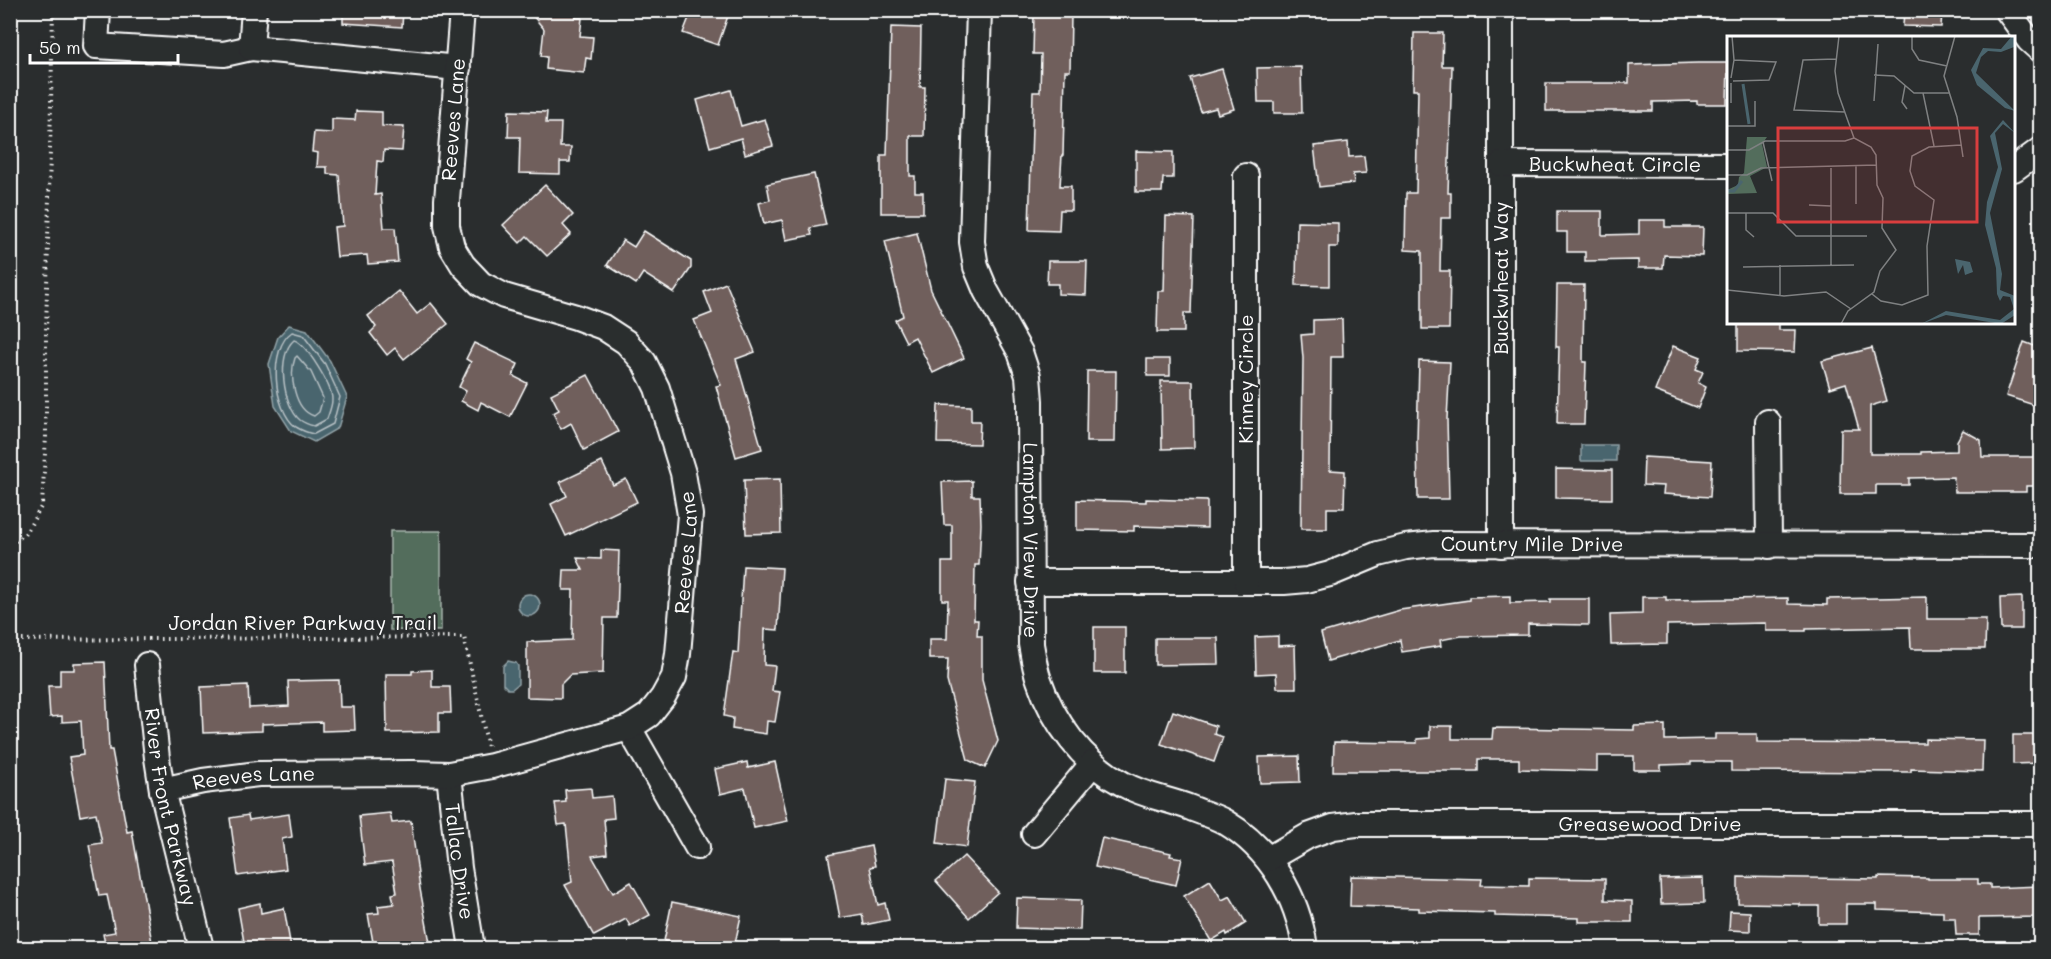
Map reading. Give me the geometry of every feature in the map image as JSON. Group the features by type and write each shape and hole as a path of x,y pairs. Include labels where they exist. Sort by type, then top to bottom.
{"street":[{"path":"98,10 96,46 224,54 251,48 458,68"},
{"path":"251,48 254,10"},
{"name":"Reeves Lane","path":"162,790 203,781 258,774 449,774 492,766 629,728 649,715 663,697 674,677 690,537 690,515 683,473 657,388 644,362 626,342 603,327 504,296 481,284 463,265 452,247 447,226 447,200 462,10"},
{"name":"Lampton View Drive","path":"979,10 972,242 979,275 1020,352 1028,376 1031,644 1038,679 1052,711 1071,740 1093,763 1121,784 1152,797 1189,807 1224,822 1250,841 1268,859 1288,892 1299,917 1305,948"},
{"name":"Buckwheat Way","path":"1501,10 1501,545"},
{"path":"2007,10 2029,40 2040,50"},
{"path":"2015,168 2040,150"},
{"name":"Buckwheat Circle","path":"1501,164 1727,165"},
{"name":"Kinney Circle","path":"1246,176 1246,582"},
{"path":"1768,422 1769,546"},
{"name":"Country Mile Drive","path":"1030,582 1307,580 1330,574 1378,554 1406,547 1434,544 2040,545"},
{"name":"River Front Parkway","path":"147,665 162,790 201,948"},
{"path":"629,728 697,847"},
{"path":"1034,834 1093,763"},
{"name":"Tallac Drive","path":"449,774 459,868 472,948"},
{"name":"Greasewood Drive","path":"1268,859 1308,836 1333,827 1356,824 2040,824"}],"path":[{"path":"10,545 26,533 42,505 53,10"},
{"name":"Jordan River Parkway Trail","path":"10,640 464,637 492,766"}],"green space":[{"path":"390,531 441,531 441,631 390,630"}],"water":[{"path":"289,325 307,330 330,361 347,397 338,428 314,442 291,431 275,406 269,364 278,337"},
{"path":"1581,445 1616,445 1616,461 1581,461"},
{"path":"529,594 537,597 540,605 537,613 529,616 521,613 518,605 521,597"},
{"path":"508,661 518,666 518,684 512,689 508,689 503,684 503,666"}],"building":[{"path":"343,10 403,10 402,27 343,23"},
{"path":"528,10 576,12 576,18 582,18 580,36 593,37 591,59 586,58 584,73 546,69 547,57 541,56 544,29"},
{"path":"692,10 730,10 718,45 683,33"},
{"path":"1904,10 1942,10 1941,27 1903,26"},
{"path":"1034,13 1071,14 1070,71 1065,71 1060,186 1071,186 1071,210 1060,210 1059,231 1029,230 1033,92 1040,92 1041,54 1033,54"},
{"path":"891,27 921,28 920,87 925,87 924,136 910,136 910,176 915,176 915,192 923,192 923,213 881,213 881,155 887,155"},
{"path":"1414,33 1443,33 1442,66 1452,66 1448,193 1451,193 1451,218 1441,218 1440,271 1450,271 1449,329 1422,329 1422,251 1405,250 1406,193 1416,193 1418,90 1413,90"},
{"path":"1727,63 1727,104 1697,104 1697,101 1653,102 1653,111 1546,111 1546,83 1629,83 1629,65"},
{"path":"1301,67 1302,113 1274,113 1274,102 1258,102 1257,68"},
{"path":"1222,69 1234,109 1218,114 1216,108 1201,112 1190,78"},
{"path":"731,90 741,126 765,119 773,146 745,154 741,138 710,147 697,100"},
{"path":"356,111 382,112 382,126 404,127 402,151 384,150 383,162 377,161 375,195 381,194 384,228 395,228 398,262 368,264 367,255 337,257 334,227 343,226 339,175 327,174 327,167 317,167 318,153 312,152 314,132 332,133 332,119 355,120"},
{"path":"509,111 547,112 546,123 561,123 560,147 571,147 570,162 560,162 560,174 519,173 520,137 508,137"},
{"path":"1348,142 1349,157 1364,156 1366,173 1353,174 1354,183 1319,187 1314,146"},
{"path":"1136,151 1173,152 1173,178 1163,178 1162,192 1136,192"},
{"path":"814,174 826,225 810,228 812,235 786,240 782,220 764,224 759,203 770,200 767,184"},
{"path":"545,185 573,215 563,225 571,234 547,256 527,236 520,243 503,225"},
{"path":"1557,211 1602,211 1602,235 1639,234 1639,220 1665,220 1665,227 1703,227 1702,256 1664,255 1663,268 1638,268 1638,260 1585,261 1585,252 1567,252 1567,232 1557,232"},
{"path":"1166,216 1194,217 1191,313 1184,313 1184,332 1157,332 1158,291 1164,291"},
{"path":"1297,222 1338,223 1338,247 1329,247 1329,286 1296,285"},
{"path":"644,231 691,261 691,268 674,293 643,273 636,284 607,265 623,240 634,247"},
{"path":"917,233 931,290 964,358 933,373 915,337 906,342 895,320 903,316 885,241"},
{"path":"1048,261 1087,261 1086,295 1058,294 1058,284 1047,284"},
{"path":"726,283 755,352 736,359 762,449 736,457 716,386 721,385 694,320 712,313 704,292"},
{"path":"1557,285 1584,285 1583,362 1586,362 1584,424 1557,424 1559,347 1556,347"},
{"path":"399,291 417,314 431,303 448,324 404,359 395,348 387,355 370,333 376,327 368,316"},
{"path":"1342,319 1343,357 1331,357 1330,470 1345,471 1344,508 1327,508 1327,529 1301,529 1303,358 1301,335 1313,334 1313,320"},
{"path":"1738,324 1779,324 1779,330 1796,330 1795,352 1738,351"},
{"path":"2024,342 2040,348 2040,407 2006,396"},
{"path":"474,343 518,364 513,376 527,383 510,417 481,402 478,410 461,401 466,391 459,387 471,362 466,359"},
{"path":"1673,346 1701,357 1696,369 1703,372 1698,383 1706,387 1698,408 1655,391"},
{"path":"1872,348 1887,401 1870,406 1870,454 1957,451 1957,441 1963,430 1981,440 1982,457 2040,457 2040,486 2026,486 2026,492 1955,492 1954,477 1909,478 1909,485 1876,485 1876,494 1840,494 1841,429 1859,429 1846,383 1830,388 1822,361"},
{"path":"1147,359 1170,359 1170,376 1147,376"},
{"path":"1419,361 1450,362 1447,419 1449,499 1418,499"},
{"path":"1087,371 1116,371 1115,442 1086,442"},
{"path":"588,375 618,432 584,450 571,423 561,429 553,413 559,410 551,394"},
{"path":"1161,381 1193,381 1194,448 1162,449"},
{"path":"938,405 971,406 971,421 980,421 979,444 937,443"},
{"path":"1644,457 1712,461 1710,497 1663,494 1664,486 1643,485"},
{"path":"602,462 613,485 626,479 637,502 566,536 551,504 567,496 560,482"},
{"path":"1556,469 1612,470 1612,499 1556,498"},
{"path":"780,479 781,533 746,534 744,480"},
{"path":"972,481 972,496 980,496 981,524 979,565 975,565 974,620 978,620 977,636 982,636 982,680 998,741 985,768 968,760 947,681 948,659 929,659 929,639 947,639 948,600 942,600 942,562 952,562 952,525 944,525 942,482"},
{"path":"1146,499 1207,501 1207,528 1134,526 1134,531 1077,530 1077,500 1146,502"},
{"path":"601,550 619,551 617,618 604,618 603,673 570,675 561,684 561,698 527,697 527,642 572,640 573,590 563,590 564,570 583,570 577,558 601,559"},
{"path":"743,566 782,568 778,630 765,629 764,665 775,666 772,691 780,692 775,722 767,721 766,734 732,729 733,718 724,716 733,652 738,653"},
{"path":"1510,596 1510,603 1550,602 1550,599 1589,599 1589,625 1528,624 1528,635 1461,636 1440,640 1441,646 1402,652 1400,640 1328,661 1321,633 1400,610 1469,600 1469,597"},
{"path":"1642,597 1666,597 1666,600 1788,598 1788,604 1827,605 1827,599 1927,597 1927,619 1986,619 1985,649 1911,649 1910,627 1766,631 1766,623 1667,625 1667,644 1611,645 1610,615 1642,614"},
{"path":"2022,597 2022,629 2001,629 2000,598"},
{"path":"1094,627 1125,627 1125,673 1094,673"},
{"path":"1278,636 1278,646 1295,645 1296,688 1277,688 1276,673 1256,674 1255,637"},
{"path":"1155,638 1218,638 1219,664 1155,665"},
{"path":"105,662 109,750 112,750 127,832 132,831 153,948 106,948 103,934 115,932 107,895 99,896 89,845 102,843 96,813 80,816 69,757 83,755 81,721 62,722 62,716 50,717 48,686 60,686 60,670 74,670 74,663"},
{"path":"432,670 432,687 450,687 451,713 439,713 439,732 387,733 386,674 412,674 412,671"},
{"path":"339,680 340,707 354,707 355,730 322,731 322,722 262,724 262,731 203,733 201,687 248,685 249,708 289,706 288,681"},
{"path":"1173,711 1216,726 1214,734 1223,737 1214,762 1161,744"},
{"path":"1665,725 1665,740 1715,739 1715,734 1757,734 1757,742 1925,743 1925,739 1983,740 1982,771 1911,769 1911,772 1731,771 1731,762 1691,762 1691,764 1661,765 1661,770 1634,770 1634,756 1597,756 1597,771 1519,769 1519,759 1478,759 1478,771 1333,771 1334,742 1417,743 1417,739 1430,738 1430,726 1452,726 1452,739 1492,739 1493,728 1634,730 1634,726"},
{"path":"2013,735 2040,735 2040,763 2013,764"},
{"path":"1299,756 1300,782 1260,783 1259,757"},
{"path":"747,762 748,768 775,762 788,821 754,828 745,788 720,794 715,769"},
{"path":"945,779 975,782 967,847 937,843"},
{"path":"591,788 592,798 612,796 614,818 604,819 607,854 592,856 613,893 631,882 650,915 630,926 626,919 594,936 565,885 572,882 566,824 558,825 555,803 566,802 565,790"},
{"path":"390,813 392,823 411,821 431,948 374,948 368,914 379,913 378,906 394,904 392,894 397,893 392,862 365,865 359,816"},
{"path":"289,814 292,837 282,839 286,869 238,876 230,818 248,815 249,820"},
{"path":"1102,838 1171,853 1170,856 1182,858 1176,885 1095,867"},
{"path":"871,846 875,866 870,867 878,905 885,903 889,920 864,925 862,914 840,918 828,855"},
{"path":"964,856 998,892 969,918 936,881"},
{"path":"1351,876 1482,879 1481,885 1529,886 1529,878 1605,879 1605,900 1632,901 1632,922 1579,922 1579,918 1495,916 1495,913 1350,906"},
{"path":"1738,877 1978,879 1978,884 1990,884 1990,888 2040,886 2040,917 1979,918 1979,935 1956,935 1955,918 1943,918 1943,912 1877,910 1877,904 1846,904 1846,924 1819,924 1819,906 1738,903"},
{"path":"1703,878 1704,903 1661,904 1660,879"},
{"path":"1210,880 1222,900 1230,896 1246,923 1227,935 1226,932 1211,941 1184,896"},
{"path":"1017,898 1081,900 1080,930 1016,928"},
{"path":"672,902 741,916 734,948 700,948 664,941"},
{"path":"260,903 261,913 284,908 291,948 245,948 238,908"},
{"path":"1730,911 1750,912 1750,931 1729,930"}]}
